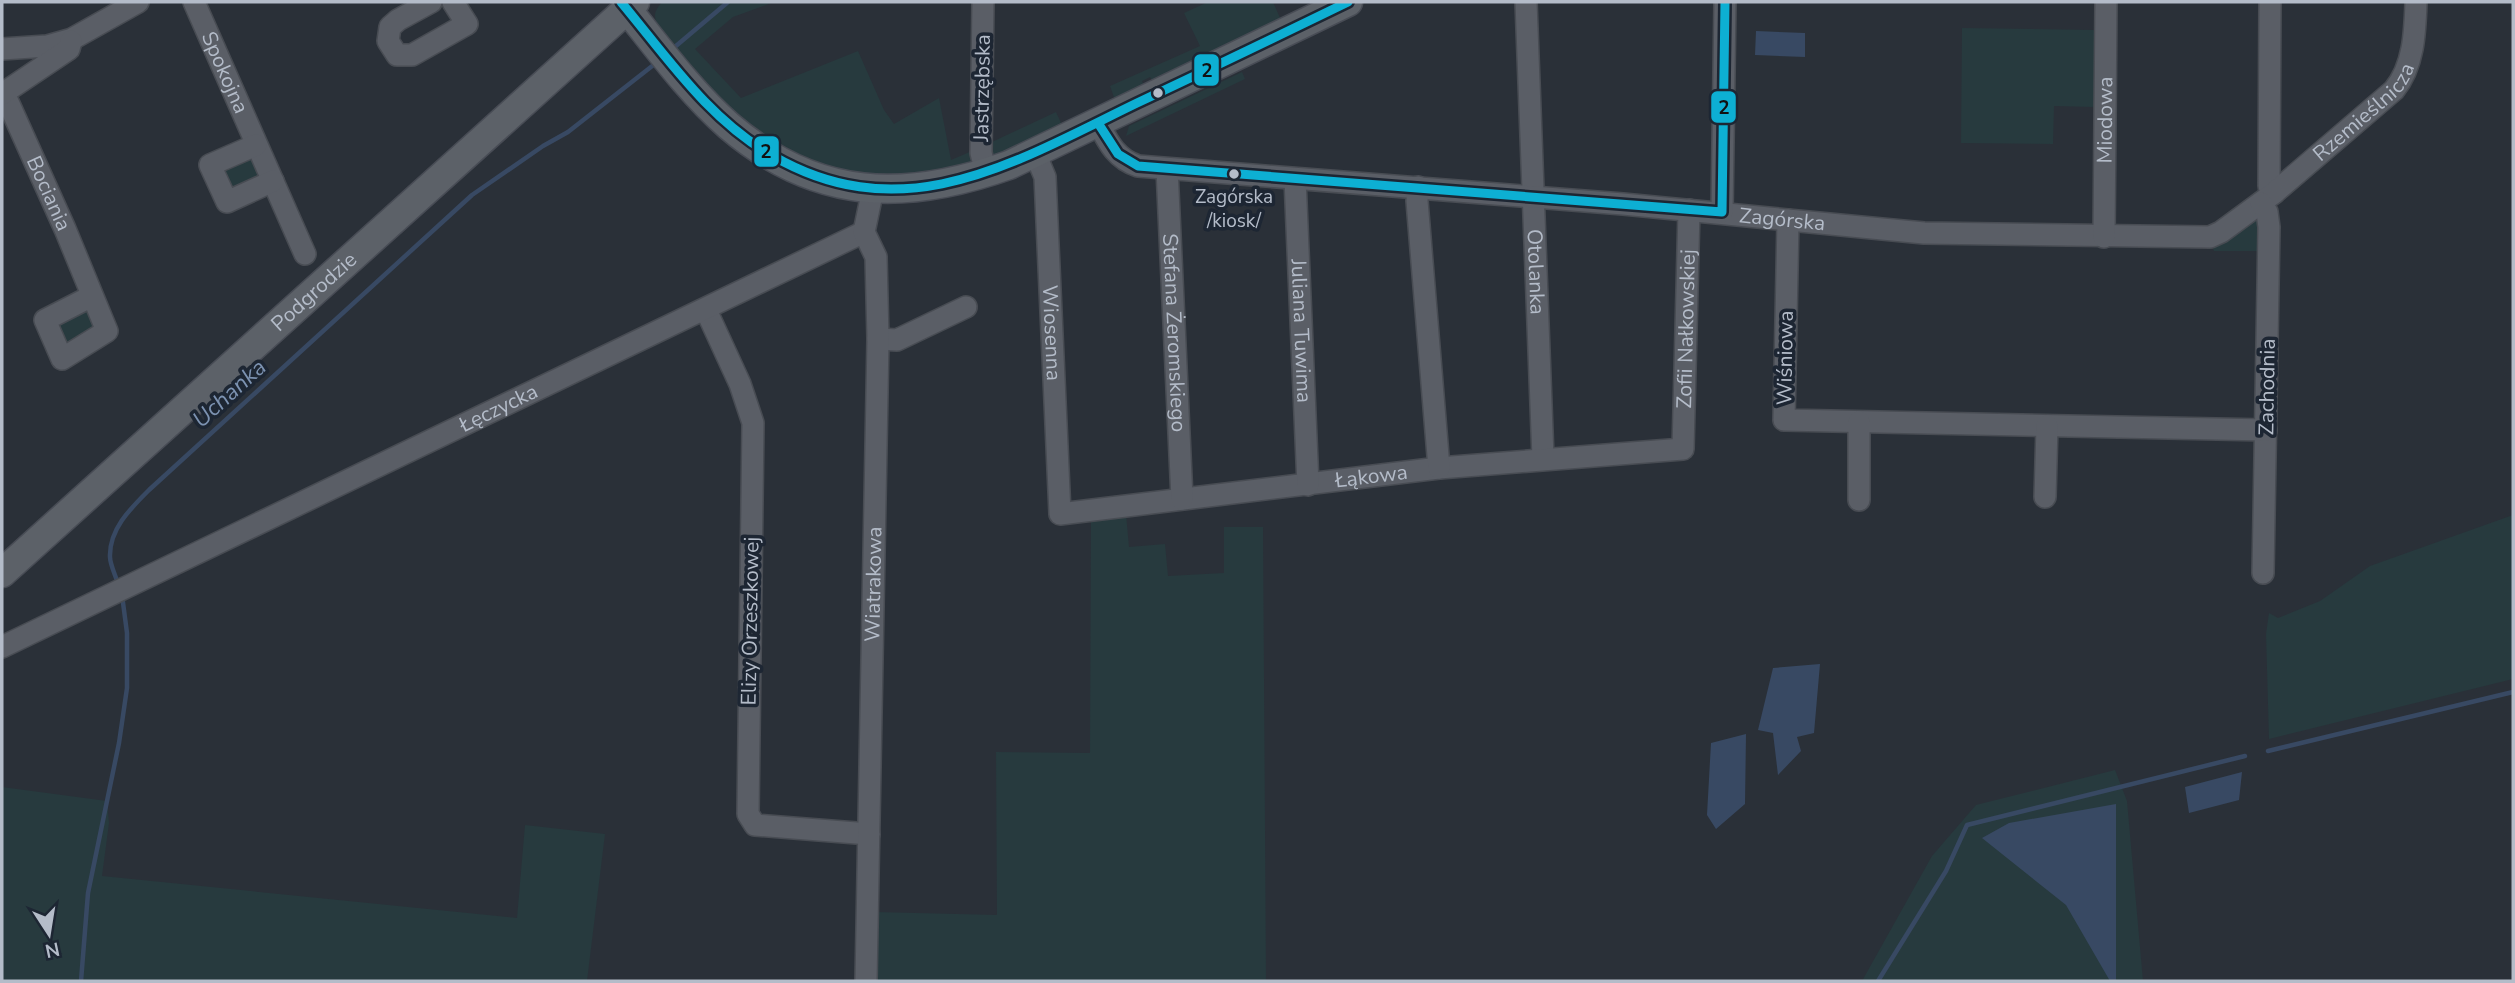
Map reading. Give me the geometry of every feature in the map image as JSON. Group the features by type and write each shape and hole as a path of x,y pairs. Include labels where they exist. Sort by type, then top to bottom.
{"main road":[{"path":"628,4 655,43 712,110 753,145 810,174 873,189 892,190 937,185 986,173 1035,153 1348,2"},
{"name":"Podgrodzie","path":"2,573 628,4"}],"street":[{"path":"2,49 47,46 72,40 138,2"},
{"name":"Spokojna","path":"194,2 305,254"},
{"path":"431,2 390,27 388,41 397,55 412,55 467,24 453,2"},
{"name":"Jastrzębska","path":"983,2 981,153 986,173"},
{"name":"Otolanka","path":"1526,2 1543,458"},
{"path":"1722,212 1725,2"},
{"name":"Miodowa","path":"2104,237 2106,2"},
{"name":"Zachodnia","path":"2263,573 2270,2"},
{"name":"Rzemieślnicza","path":"2267,198 2400,82 2415,43 2416,2"},
{"path":"3,93 69,49 72,40"},
{"name":"Bociania","path":"3,93 65,229 92,296"},
{"name":"Zagórska","path":"1098,122 1108,142 1126,162 1138,166 1722,212 1924,233 2210,237 2267,198"},
{"path":"256,145 210,165 227,202 272,181"},
{"name":"Wiosenna","path":"1035,153 1045,177 1060,514"},
{"name":"Stefana Żeromskiego","path":"1167,169 1182,499"},
{"name":"Juliana Tuwima","path":"1295,178 1308,485"},
{"path":"1418,187 1439,468"},
{"path":"864,232 873,189"},
{"name":"Zofii Nałkowskiej","path":"1683,449 1689,210"},
{"name":"Wiśniowa","path":"1788,220 1784,420 2266,430"},
{"name":"Łęczycka","path":"2,647 864,232"},
{"name":"Wiatrakowa","path":"864,232 876,257 878,339 866,981"},
{"path":"878,339 897,340 966,307"},
{"name":"Elizy Orzeszkowej","path":"706,310 744,393 753,423 748,814 755,825 869,834"},
{"path":"1859,422 1859,500"},
{"path":"2045,497 2047,426"},
{"name":"Łąkowa","path":"1060,514 1439,468 1683,449"}],"green space":[{"path":"662,2 774,2 733,17 695,49 741,98 858,51 884,110 894,124 939,98 951,160 972,151 972,164 918,174 866,174 821,165 779,148 754,130 720,99 669,44 655,16"},
{"path":"1208,2 1273,2 1281,20 1153,82 1150,77 1142,81 1144,86 1115,100 1110,86 1200,46 1184,13"},
{"path":"1962,28 2094,30 2094,107 2054,106 2053,144 1961,143"},
{"path":"1242,72 1245,79 1126,136 1129,126"},
{"path":"1056,112 1062,125 992,156 989,150 992,142"},
{"path":"251,151 265,175 232,194 218,167"},
{"path":"2258,220 2261,272 2257,251 1909,243 1804,232 1803,227 2196,244"},
{"path":"86,309 97,326 70,346 61,342 58,321"},
{"path":"1126,514 1129,547 1165,544 1168,576 1224,573 1224,527 1263,527 1266,981 873,981 875,912 997,915 996,752 1090,753 1091,517"},
{"path":"2513,515 2513,679 2269,739 2266,634 2269,613 2278,618 2320,601 2370,566"},
{"path":"2115,770 2127,801 2143,981 1862,981 1932,856 1976,805"},
{"path":"2,787 107,801 109,823 102,876 517,918 525,825 605,834 587,981 2,981"}],"water":[{"path":"1756,31 1805,33 1805,57 1755,55"},
{"path":"1820,664 1814,733 1797,737 1801,751 1778,775 1773,733 1758,730 1773,668"},
{"path":"1746,734 1745,804 1716,829 1707,815 1711,743"},
{"path":"2242,772 2239,800 2189,813 2185,787"},
{"path":"2116,804 2116,981 2110,981 2066,905 1982,838 2009,823"}],"waterway":[{"name":"Uchanka","path":"670,51 728,2"},
{"name":"Uchanka","path":"118,584 110,560 113,537 122,520 149,490 472,195 568,132 656,63"},
{"name":"Uchanka","path":"81,981 88,893 119,743 127,688 127,633 122,595"},
{"path":"2268,751 2513,692"},
{"path":"1878,981 1946,871 1967,825 2245,756"}],"transit line":[{"name":"2","path":"621,2 690,86 750,141 773,156 822,178 869,188 915,188 959,180 1004,165 1348,2"},
{"name":"2","path":"1722,212 1725,2"},
{"name":"2","path":"1098,123 1118,154 1138,166 1722,212"}],"place":[{"name":"Zagórska /kiosk/","path":"1234,174"}]}
